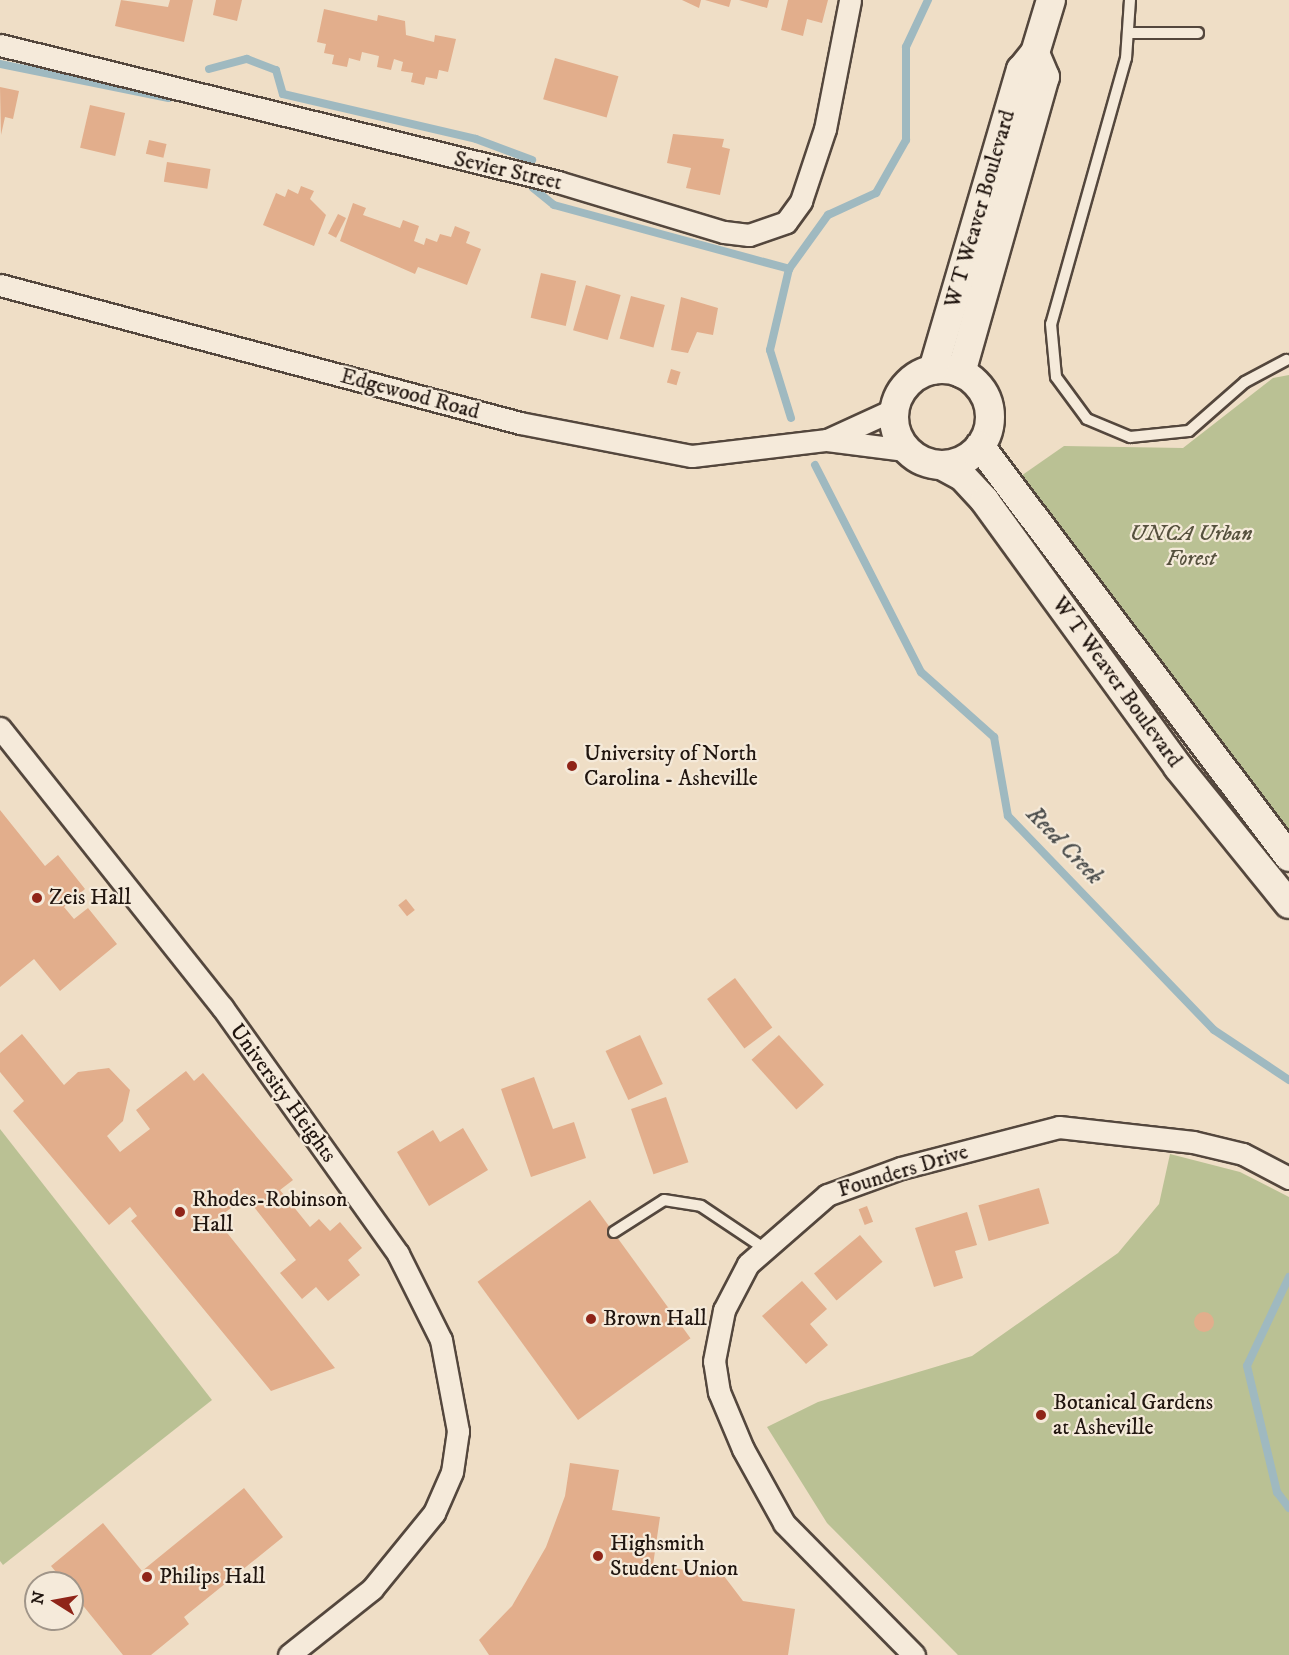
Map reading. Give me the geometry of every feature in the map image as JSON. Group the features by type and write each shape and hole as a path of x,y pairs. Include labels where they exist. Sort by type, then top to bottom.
{"main road":[{"name":"W T Weaver Boulevard","path":"947,371 1021,70 1035,53 1051,0"},
{"path":"947,371 978,386 988,405 989,426 980,446 959,462 941,465 905,450 895,409 912,379 947,371"},
{"name":"W T Weaver Boulevard","path":"980,446 1289,857"},
{"name":"W T Weaver Boulevard","path":"941,465 962,476 985,501 1178,767 1289,904"}],"street":[{"name":"Sevier Street","path":"0,45 558,182 724,232 749,235 786,222 801,201 825,129 850,0"},
{"name":"Edgewood Road","path":"0,285 520,423 681,454 827,441 905,450"},
{"name":"Edgewood Road","path":"827,441 856,423 895,409"},
{"name":"University Heights","path":"0,728 229,1017 398,1254 441,1340 458,1431 452,1472 434,1513 372,1589 289,1655"},
{"name":"Founders Drive","path":"914,1655 784,1523 719,1392 714,1361 724,1311 762,1247 827,1195 901,1168 1059,1127 1193,1142 1243,1154 1289,1178"}],"lane":[{"path":"1130,0 1126,58 1051,324 1056,377 1087,419 1130,437 1190,431 1245,381 1286,360"},
{"path":"1128,33 1198,33"},
{"path":"614,1232 664,1200 701,1206 762,1247"}],"green space":[{"name":"UNCA Urban Forest","path":"1289,375 1289,851 1018,478 1064,446 1183,448 1273,378"},
{"path":"0,1129 212,1400 3,1565 0,1561"},
{"name":"Botanical Gardens at Asheville","path":"1170,1154 1240,1172 1289,1197 1289,1655 958,1655 827,1523 767,1427 818,1402 972,1356 1118,1253 1159,1204"}],"building":[{"path":"121,0 168,7 170,0 193,0 184,42 115,26"},
{"path":"216,0 242,0 237,21 213,15"},
{"path":"682,0 701,0 699,8"},
{"path":"705,0 731,0 729,7"},
{"path":"739,0 769,0 767,8"},
{"path":"788,0 828,0 822,23 807,19 803,36 781,30"},
{"path":"324,9 377,21 378,15 405,21 406,35 434,42 435,35 456,39 448,72 439,70 437,79 426,77 424,85 411,82 413,73 401,71 403,62 394,59 391,70 377,67 379,56 362,52 360,61 349,58 347,67 332,64 334,55 324,53 326,44 317,42"},
{"path":"555,58 618,76 607,118 543,99"},
{"path":"0,87 19,91 13,119 5,117 1,135"},
{"path":"90,105 125,113 115,156 80,148"},
{"path":"673,134 724,139 722,147 730,149 720,195 686,188 691,168 667,163"},
{"path":"149,140 167,144 163,158 146,154"},
{"path":"167,162 210,169 207,189 164,182"},
{"path":"301,186 314,191 310,199 326,215 314,246 263,225 276,193 285,197 288,189 298,194"},
{"path":"353,203 366,208 363,215 400,228 403,220 419,226 414,241 424,245 426,238 437,242 440,234 451,237 455,226 470,232 466,243 481,249 467,285 418,267 415,274 340,241"},
{"path":"338,214 346,218 336,238 328,234"},
{"path":"541,273 576,281 566,326 531,318"},
{"path":"586,285 621,295 608,340 573,330"},
{"path":"631,296 665,305 653,348 620,339"},
{"path":"681,297 718,308 713,335 697,332 688,353 671,350"},
{"path":"671,369 681,372 676,385 667,382"},
{"name":"Zeis Hall","path":"0,810 45,866 58,855 85,889 64,907 74,919 88,908 117,944 60,991 34,959 0,987"},
{"path":"406,899 415,910 407,916 398,905"},
{"path":"735,978 772,1028 744,1049 707,999"},
{"name":"Rhodes-Robinson Hall","path":"22,1034 64,1085 78,1072 109,1068 130,1090 123,1121 107,1136 120,1152 150,1129 136,1110 186,1071 194,1081 203,1073 293,1180 280,1190 310,1227 319,1219 330,1231 340,1222 362,1248 348,1260 360,1275 328,1301 316,1287 302,1299 280,1273 296,1260 246,1197 216,1219 335,1368 271,1391 131,1221 137,1216 130,1207 109,1225 13,1111 24,1101 0,1072 0,1053"},
{"path":"640,1035 663,1084 628,1100 606,1051"},
{"path":"779,1035 824,1085 796,1110 752,1060"},
{"path":"534,1077 553,1129 574,1122 586,1158 531,1177 501,1089"},
{"path":"666,1097 688,1162 653,1174 631,1109"},
{"path":"463,1128 488,1170 429,1206 397,1152 433,1130 440,1142"},
{"path":"1039,1188 1049,1224 989,1241 978,1205"},
{"name":"Brown Hall","path":"590,1200 691,1338 578,1420 478,1282"},
{"path":"867,1206 873,1222 865,1225 859,1209"},
{"path":"967,1212 977,1245 955,1251 963,1278 934,1287 915,1228"},
{"path":"860,1235 882,1262 837,1300 814,1274"},
{"path":"802,1281 827,1309 810,1324 828,1345 806,1364 762,1316"},
{"path":"1204,1312 1211,1315 1214,1322 1211,1329 1204,1332 1197,1329 1194,1322 1197,1315"},
{"name":"Highsmith Student Union","path":"570,1463 619,1470 612,1510 660,1517 653,1565 724,1576 743,1601 795,1609 788,1655 489,1655 479,1640 512,1606 546,1547 565,1496"},
{"name":"Philips Hall","path":"244,1488 283,1537 184,1617 189,1624 151,1655 123,1655 84,1607 84,1571 55,1571 51,1566 103,1523 142,1571"}],"waterway":[{"name":"Reed Creek","path":"791,418 770,350 789,269 828,215 876,193 906,140 906,47 928,0"},
{"path":"209,69 247,59 276,70 283,94 476,139 532,160"},
{"path":"0,64 169,98"},
{"path":"533,188 554,205 789,269"},
{"name":"Reed Creek","path":"815,465 921,672 994,737 1008,816 1214,1030 1289,1080"},
{"name":"Reed Creek","path":"1289,1277 1247,1366 1277,1492 1289,1508"}],"place":[{"name":"University of North Carolina - Asheville","path":"572,766"},
{"name":"Zeis Hall","path":"37,898"},
{"name":"Rhodes-Robinson Hall","path":"180,1212"},
{"name":"Brown Hall","path":"591,1319"},
{"name":"Botanical Gardens at Asheville","path":"1041,1415"},
{"name":"Highsmith Student Union","path":"598,1556"},
{"name":"Philips Hall","path":"147,1577"}]}
